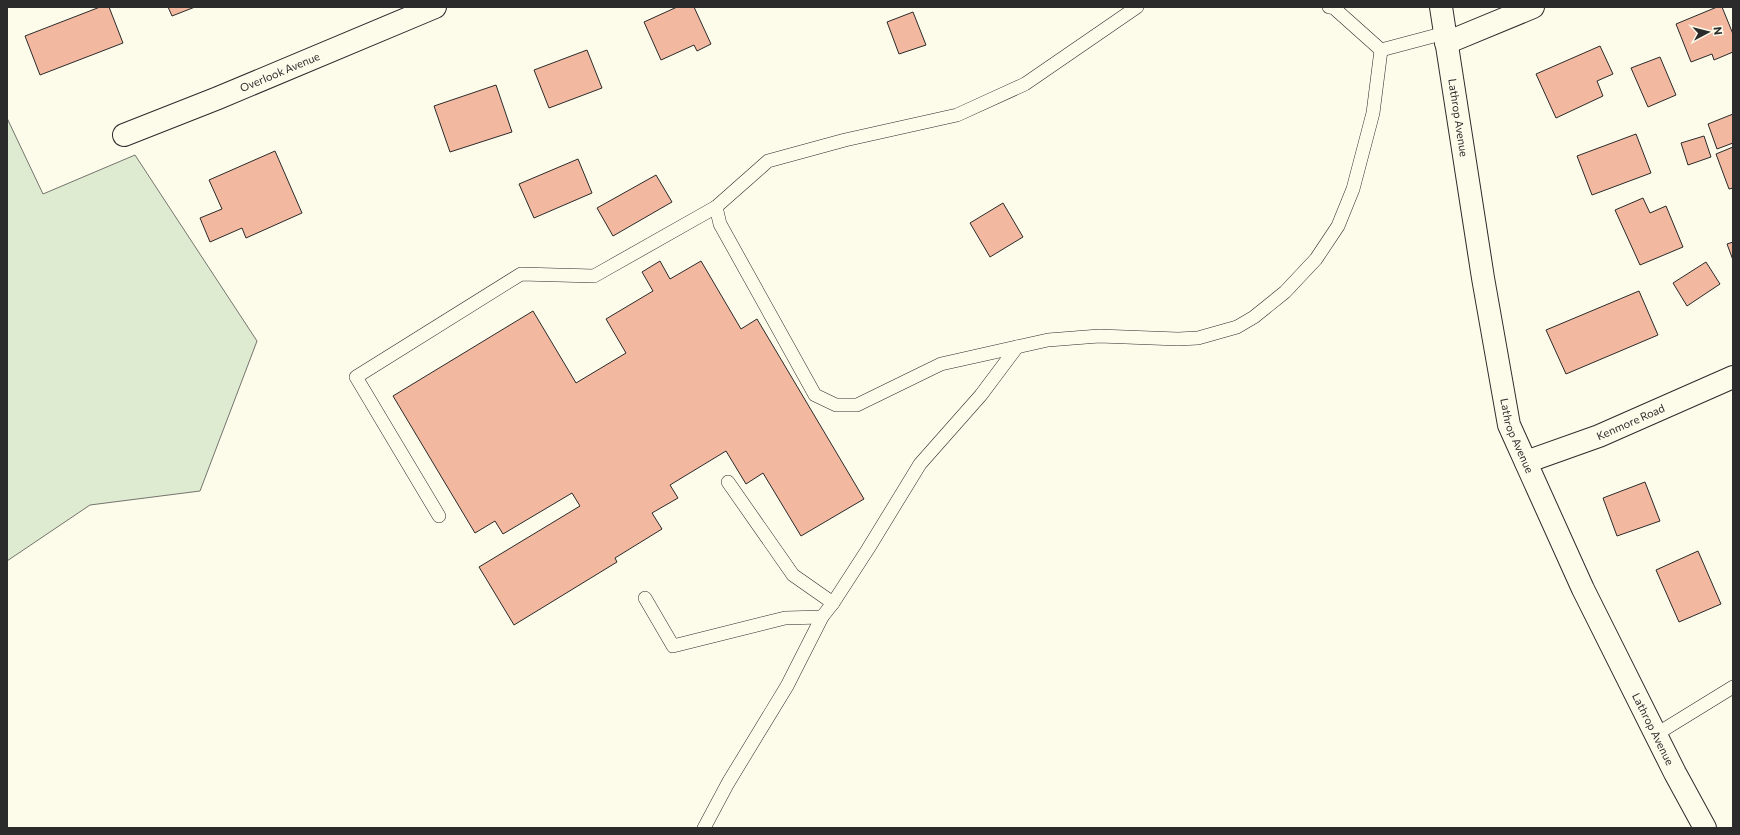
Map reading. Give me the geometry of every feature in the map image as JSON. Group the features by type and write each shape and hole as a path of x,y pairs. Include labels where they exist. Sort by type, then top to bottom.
{"street":[{"name":"Overlook Avenue","path":"124,135 218,98 435,7"},
{"name":"Lathrop Avenue","path":"1441,7 1509,425 1583,589 1655,735 1706,828"},
{"path":"1446,38 1533,7"},
{"name":"Kenmore Road","path":"1526,462 1599,436 1733,377"}],"lane":[{"path":"439,516 356,377 521,274 594,276 716,207 768,161 845,140 957,115 1025,84 1137,7"},
{"path":"1329,7 1334,8 1381,50"},
{"path":"1381,50 1446,38"},
{"path":"716,207 720,224 815,395 836,405 857,405 941,364 1048,340 1099,336 1178,339 1198,338 1237,327 1271,306 1316,259 1338,226 1353,189 1373,113 1381,50"},
{"path":"704,828 728,783 787,686 822,617 833,603 920,464 981,395 1017,347"},
{"path":"728,482 793,575 833,603"},
{"path":"645,598 673,646 785,618 822,617"},
{"path":"1655,735 1733,686"}],"green space":[{"path":"7,118 43,194 135,155 257,341 200,491 90,505 7,561"}],"building":[{"path":"100,7 109,7 123,43 40,75 25,36"},
{"path":"168,7 195,7 172,16"},
{"path":"677,7 694,7 711,44 697,51 694,45 661,60 644,22"},
{"path":"1717,7 1722,7 1733,34 1733,52 1714,60 1712,54 1691,62 1676,24"},
{"path":"913,12 926,45 899,54 887,22"},
{"path":"1600,46 1613,74 1597,81 1603,96 1556,118 1536,74"},
{"path":"587,50 602,88 549,108 534,70"},
{"path":"1660,57 1676,95 1648,107 1631,68"},
{"path":"496,85 512,132 450,152 434,106"},
{"path":"1733,114 1733,143 1717,149 1708,124"},
{"path":"1636,134 1651,173 1592,195 1577,156"},
{"path":"1704,136 1711,157 1688,165 1681,143"},
{"path":"1733,147 1733,188 1729,189 1716,154"},
{"path":"275,151 302,213 246,238 242,228 210,242 200,218 222,209 209,180"},
{"path":"578,159 592,193 534,218 519,184"},
{"path":"656,175 672,202 613,236 597,208"},
{"path":"1643,198 1650,213 1666,206 1683,247 1640,265 1615,210"},
{"path":"1003,203 1023,237 990,257 970,223"},
{"path":"1733,242 1733,260 1727,244"},
{"path":"660,261 670,279 701,261 741,329 757,319 864,499 801,536 763,473 746,484 726,451 670,485 678,498 652,513 662,529 615,558 617,562 514,625 479,567 580,506 572,493 503,534 495,521 475,533 393,396 533,311 576,383 626,353 606,319 653,291 642,272"},
{"path":"1706,262 1720,284 1687,306 1673,283"},
{"path":"1639,291 1658,335 1566,374 1546,330"},
{"path":"1645,482 1660,521 1617,536 1603,498"},
{"path":"1698,551 1721,604 1679,622 1656,570"}]}
